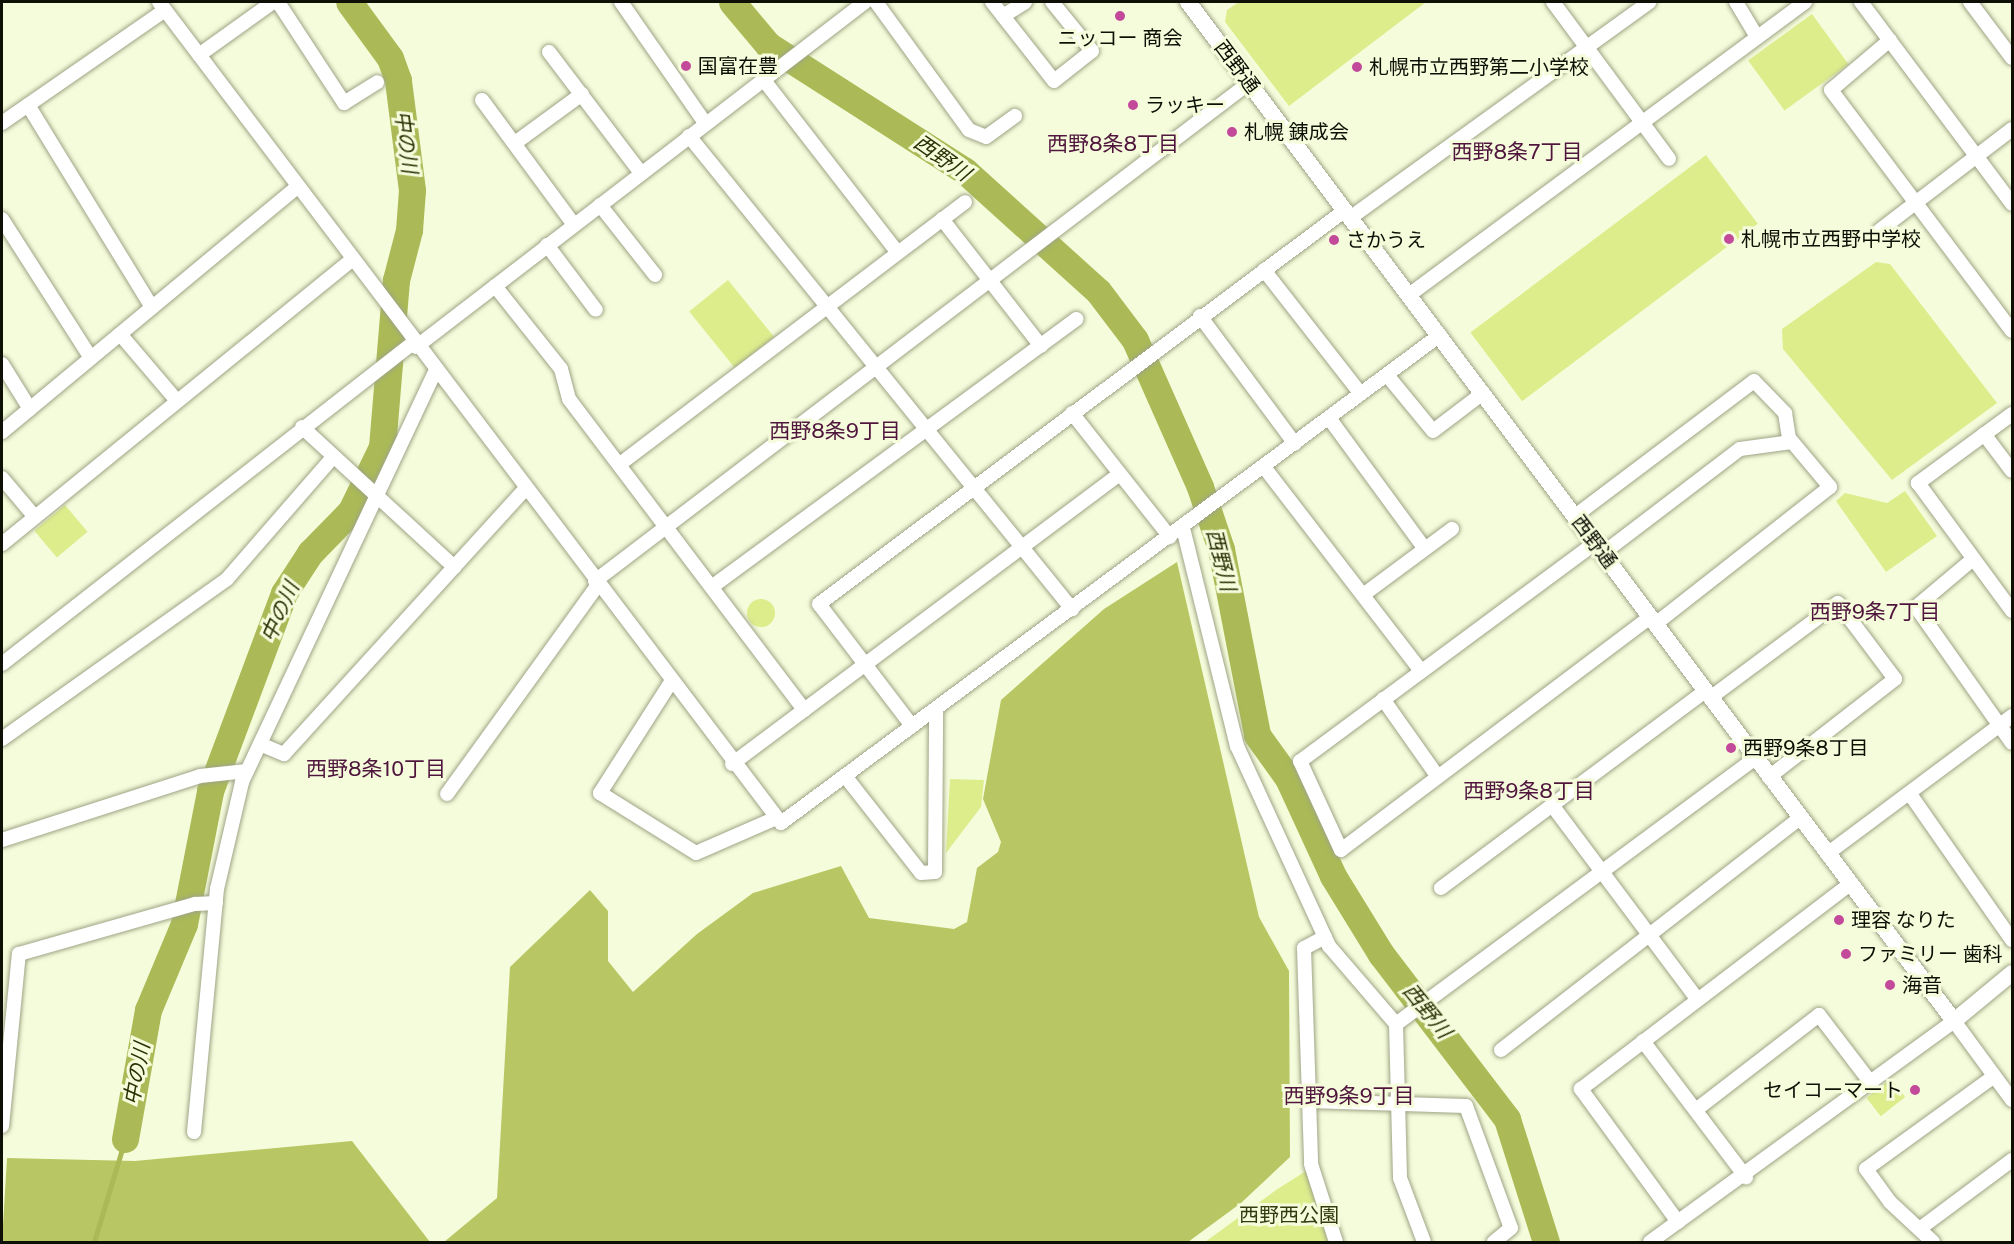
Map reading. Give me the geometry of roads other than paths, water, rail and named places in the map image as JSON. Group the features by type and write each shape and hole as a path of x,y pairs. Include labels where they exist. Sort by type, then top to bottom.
{"street":[{"path":"199,55 273,2"},
{"path":"278,2 344,103 377,82"},
{"path":"621,2 705,123"},
{"path":"2,664 374,371 495,286 866,2"},
{"path":"876,2 969,130 986,137 1015,116"},
{"path":"992,2 1054,81 1092,51 1052,2"},
{"path":"1003,16 1024,2"},
{"path":"1553,2 1669,159"},
{"path":"912,726 819,604 1200,316 1587,48 1649,2"},
{"path":"1736,2 1757,37"},
{"path":"1410,295 1805,2"},
{"path":"1861,2 2013,204"},
{"path":"1970,2 2013,58"},
{"name":"西野通","path":"1194,3 1249,83 1347,215 1410,295 1954,1021"},
{"path":"2,123 162,6 402,330 774,819 781,823 1197,518 1440,335"},
{"path":"1890,40 1832,90 1914,204 2013,331"},
{"path":"549,52 641,173"},
{"path":"768,75 897,252"},
{"path":"447,794 596,583 667,525 1055,233 1249,83"},
{"path":"514,142 582,94"},
{"path":"482,100 574,225"},
{"path":"28,105 152,307"},
{"path":"1880,230 2013,129"},
{"path":"689,136 822,307 874,368 927,424 1072,609"},
{"path":"2,432 297,187"},
{"path":"620,464 822,307 965,202"},
{"path":"600,205 655,275"},
{"path":"2,219 91,358"},
{"path":"942,219 1041,346"},
{"path":"548,245 596,310"},
{"path":"2,544 351,260"},
{"path":"1264,270 1361,394"},
{"path":"495,286 561,369 569,399 667,525 804,710"},
{"path":"1200,316 1295,444"},
{"path":"713,586 927,424 1041,346 1076,319"},
{"path":"120,334 177,401"},
{"path":"2,364 30,409"},
{"path":"194,1132 216,903 247,771 435,371"},
{"path":"1387,375 1433,431 1483,393"},
{"path":"1575,516 1754,381 1785,413 1792,442 1830,487 1653,621 1341,850 1300,761 1421,671 1740,449 1792,442"},
{"path":"1072,414 1170,537"},
{"path":"2013,414 1918,483 2013,611"},
{"path":"1329,418 1425,549"},
{"path":"302,428 454,567"},
{"path":"1984,434 2013,471"},
{"path":"2,739 227,579 333,458"},
{"path":"1263,467 1421,671"},
{"path":"732,764 1120,474"},
{"path":"2,478 35,517"},
{"path":"260,744 284,754 525,489"},
{"path":"1183,528 1237,746 1325,937 1396,1024 1400,1178 1424,1242"},
{"path":"1363,596 1452,529"},
{"path":"1973,559 1916,607 2013,743"},
{"path":"1441,888 1552,805 1838,603 1894,680 1769,777"},
{"path":"671,682 600,793 696,853 774,819"},
{"path":"1383,699 1438,777"},
{"path":"845,776 921,873 935,872 936,709"},
{"path":"1827,854 2013,716"},
{"path":"1396,1024 1755,758"},
{"path":"2,840 200,776 228,770 247,771"},
{"path":"1910,794 2013,940"},
{"path":"1552,805 1697,999"},
{"path":"1501,1050 1800,818"},
{"path":"1678,1222 1581,1089 1850,884"},
{"path":"2,1126 19,954 195,904 216,903"},
{"path":"1325,937 1304,948 1311,1164 1336,1242"},
{"path":"1650,1242 1746,1177 1954,1021 2013,973"},
{"path":"1697,1108 1819,1015 1871,1083"},
{"path":"1954,1021 2013,1100"},
{"path":"1643,1041 1697,1108 1746,1177"},
{"path":"1934,1242 1922,1227 1890,1202 1866,1169 1994,1077"},
{"path":"1309,1101 1466,1106 1511,1228 1494,1242"},
{"path":"1922,1227 2013,1160"}],"waterway":[{"name":"中の川","path":"125,1139 148,1010 184,924 210,791 284,593 310,553 351,511 382,447 396,280 409,230 412,190 398,80 390,58 349,2"},
{"name":"西野川","path":"732,2 768,45 965,171 1098,291 1135,340 1200,487 1221,549 1257,735 1288,778 1333,876 1381,954 1507,1119 1546,1242"},
{"name":"中の川","path":"94,1242 125,1139"}],"place":[{"name":"ニッコー 商会","path":"1120,16"},
{"name":"国富在豊","path":"686,66"},
{"name":"札幌市立西野第二小学校","path":"1357,67"},
{"name":"ラッキー","path":"1133,105"},
{"name":"札幌 錬成会","path":"1232,132"},
{"name":"札幌市立西野中学校","path":"1729,239"},
{"name":"さかうえ","path":"1334,240"},
{"name":"西野9条8丁目","path":"1731,748"},
{"name":"理容 なりた","path":"1839,920"},
{"name":"ファミリー 歯科","path":"1846,954"},
{"name":"海音","path":"1890,985"},
{"name":"セイコーマート","path":"1915,1090"}],"district":[{"name":"西野8条8丁目","path":"1113,144"},
{"name":"西野8条7丁目","path":"1517,152"},
{"name":"西野8条9丁目","path":"835,431"},
{"name":"西野9条7丁目","path":"1875,612"},
{"name":"西野8条10丁目","path":"376,769"},
{"name":"西野9条8丁目","path":"1529,791"},
{"name":"西野9条9丁目","path":"1349,1096"}],"park label":[{"name":"西野西公園","path":"1289,1215"}]}
